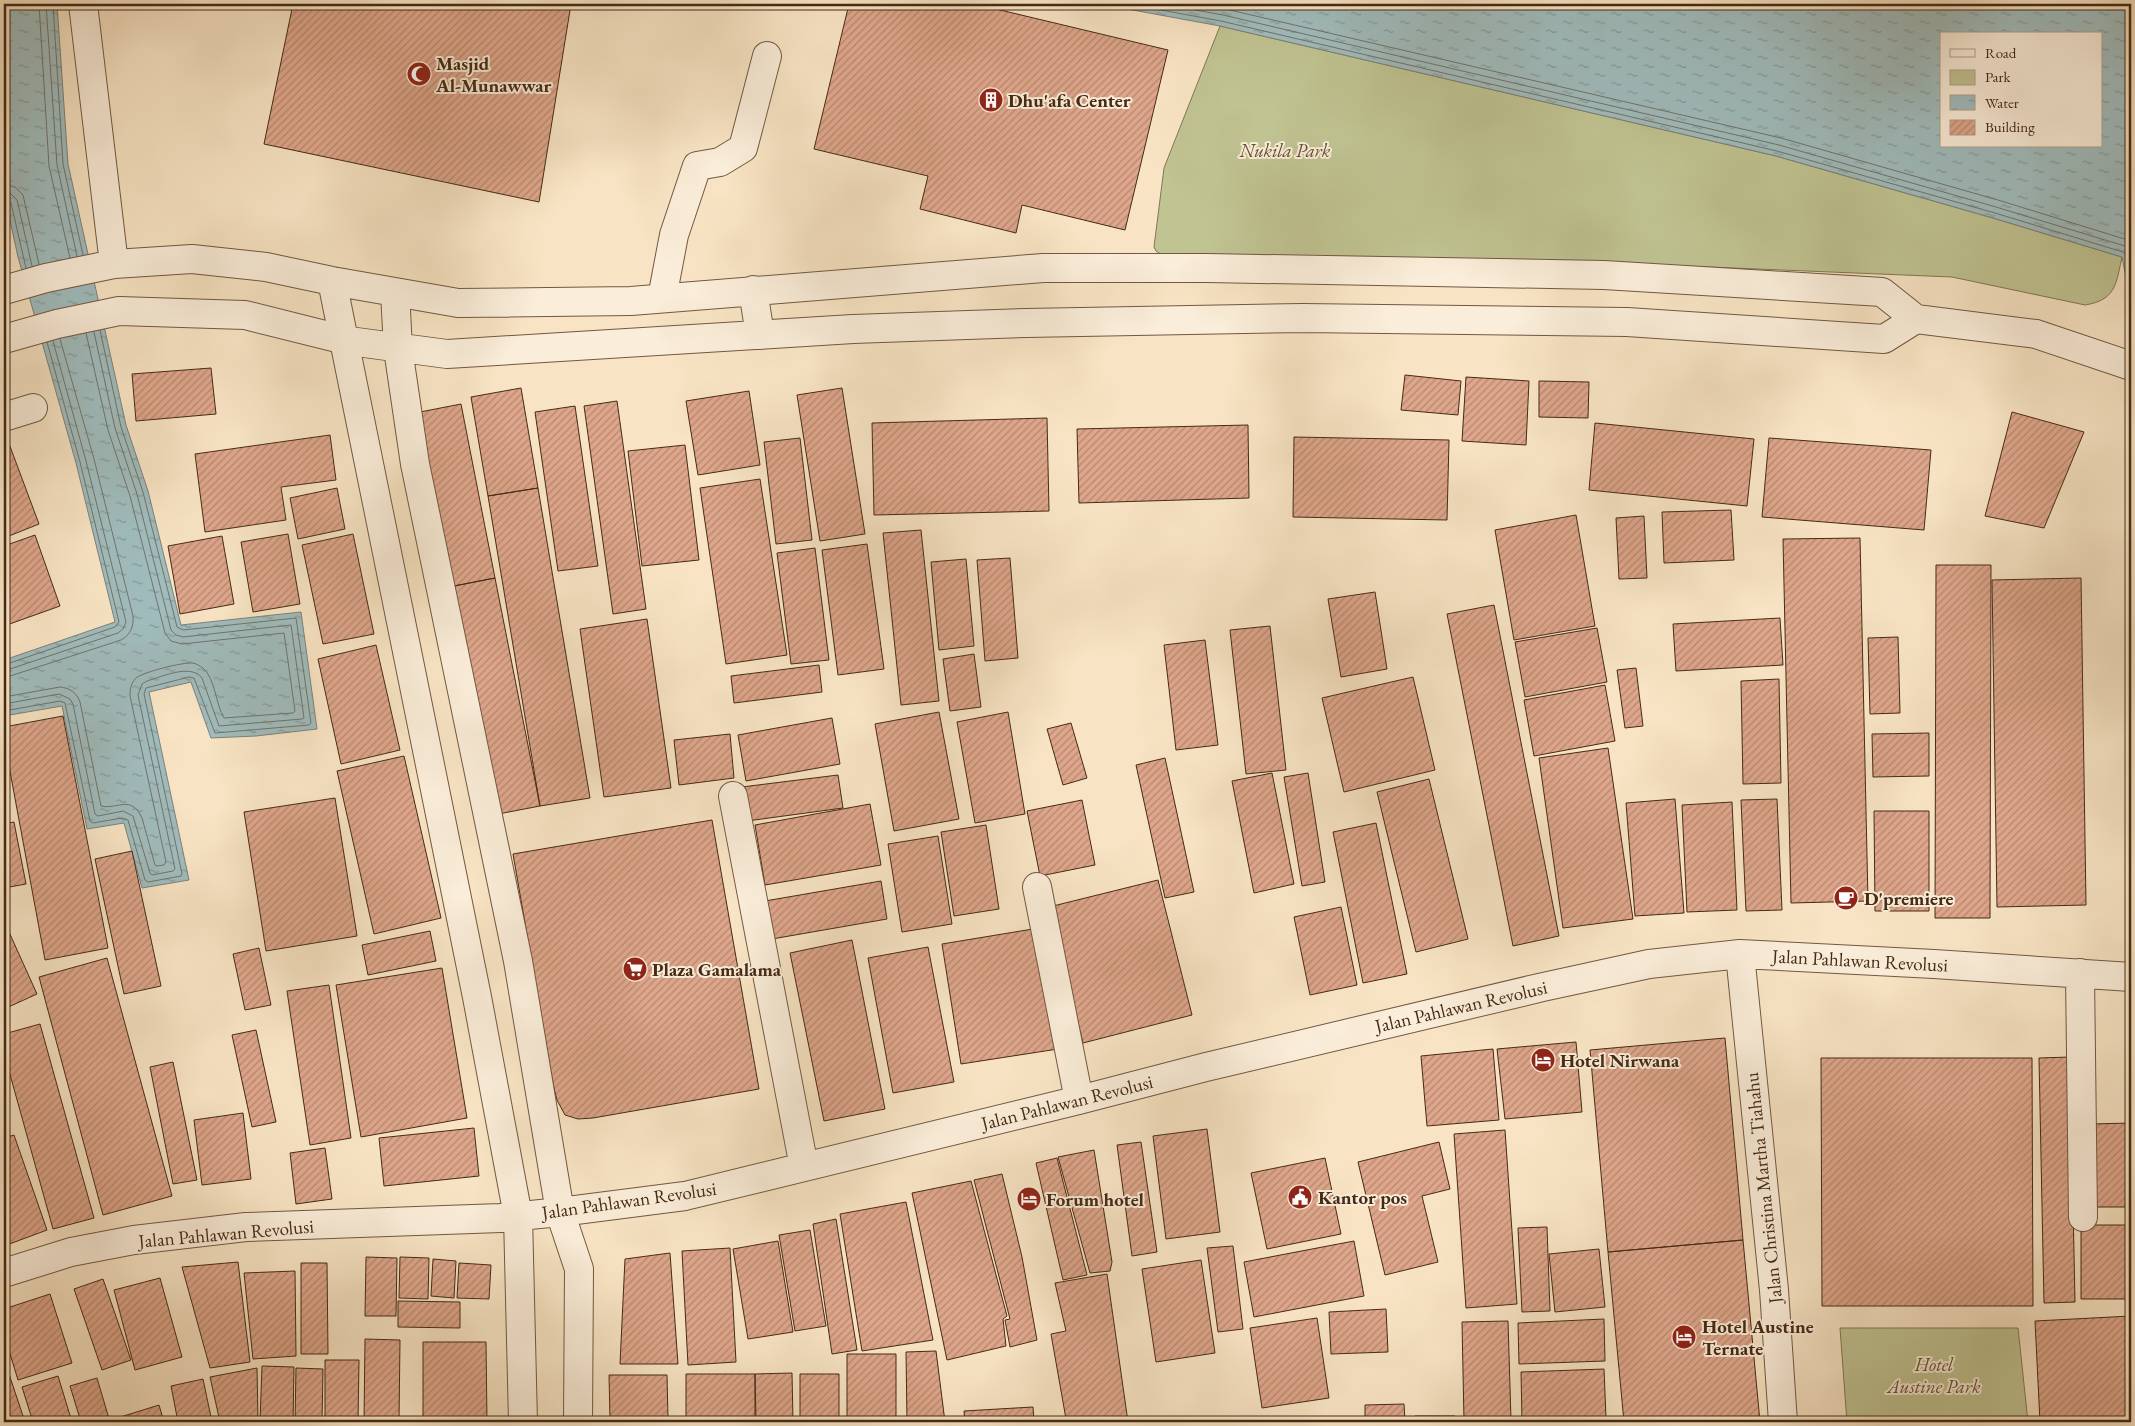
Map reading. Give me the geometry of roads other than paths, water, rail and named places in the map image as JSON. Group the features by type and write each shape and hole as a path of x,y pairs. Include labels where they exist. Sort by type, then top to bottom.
{"street":[{"path":"83,4 114,264"},
{"path":"662,298 674,235 697,166 720,162 743,148 767,56"},
{"path":"10,288 114,264 192,259 266,266 332,281 458,303 631,301 1043,268 1208,268 1594,275 1882,292 1916,319 2036,334 2122,362"},
{"path":"332,281 477,997 518,1216 523,1422"},
{"path":"753,290 760,335"},
{"path":"395,292 398,349 415,464 518,961 560,1212 578,1269 578,1422"},
{"path":"16,335 119,311 245,315 345,340 398,349 447,354 853,329 1026,323 1302,318 1627,322 1884,339 1916,319"},
{"path":"4,417 33,408"},
{"path":"733,796 804,1167"},
{"path":"1037,887 1079,1100"},
{"name":"Jalan Pahlawan Revolusi","path":"4,1273 71,1252 144,1238 246,1227 443,1221 518,1216 685,1196 1079,1100 1206,1067 1553,984 1649,964 1740,954 2131,977"},
{"name":"Jalan Christina Martha Tiahahu","path":"1740,954 1774,1290 1783,1422"},
{"path":"2080,973 2083,1217"}],"water":[{"path":"4,4 57,4 68,164 126,425 148,491 181,625 301,612 317,729 256,736 211,738 191,682 149,692 189,880 142,888 124,823 87,829 62,706 4,716 4,660 115,622 76,463 18,257 4,193"},
{"path":"1100,4 2131,4 2131,303 2122,257 1776,156 1220,26"}],"place":[{"name":"Masjid Al-Munawwar","path":"419,74"},
{"name":"Dhu'afa Center","path":"991,100"},
{"name":"D'premiere","path":"1846,898"},
{"name":"Plaza Gamalama","path":"635,969"},
{"name":"Hotel Nirwana","path":"1543,1060"},
{"name":"Kantor pos","path":"1300,1197"},
{"name":"Forum hotel","path":"1029,1199"},
{"name":"Hotel Austine Ternate","path":"1684,1337"}],"park label":[{"name":"Nukila Park","path":"1285,150"},
{"name":"Hotel Austine Park","path":"1934,1375"}]}
